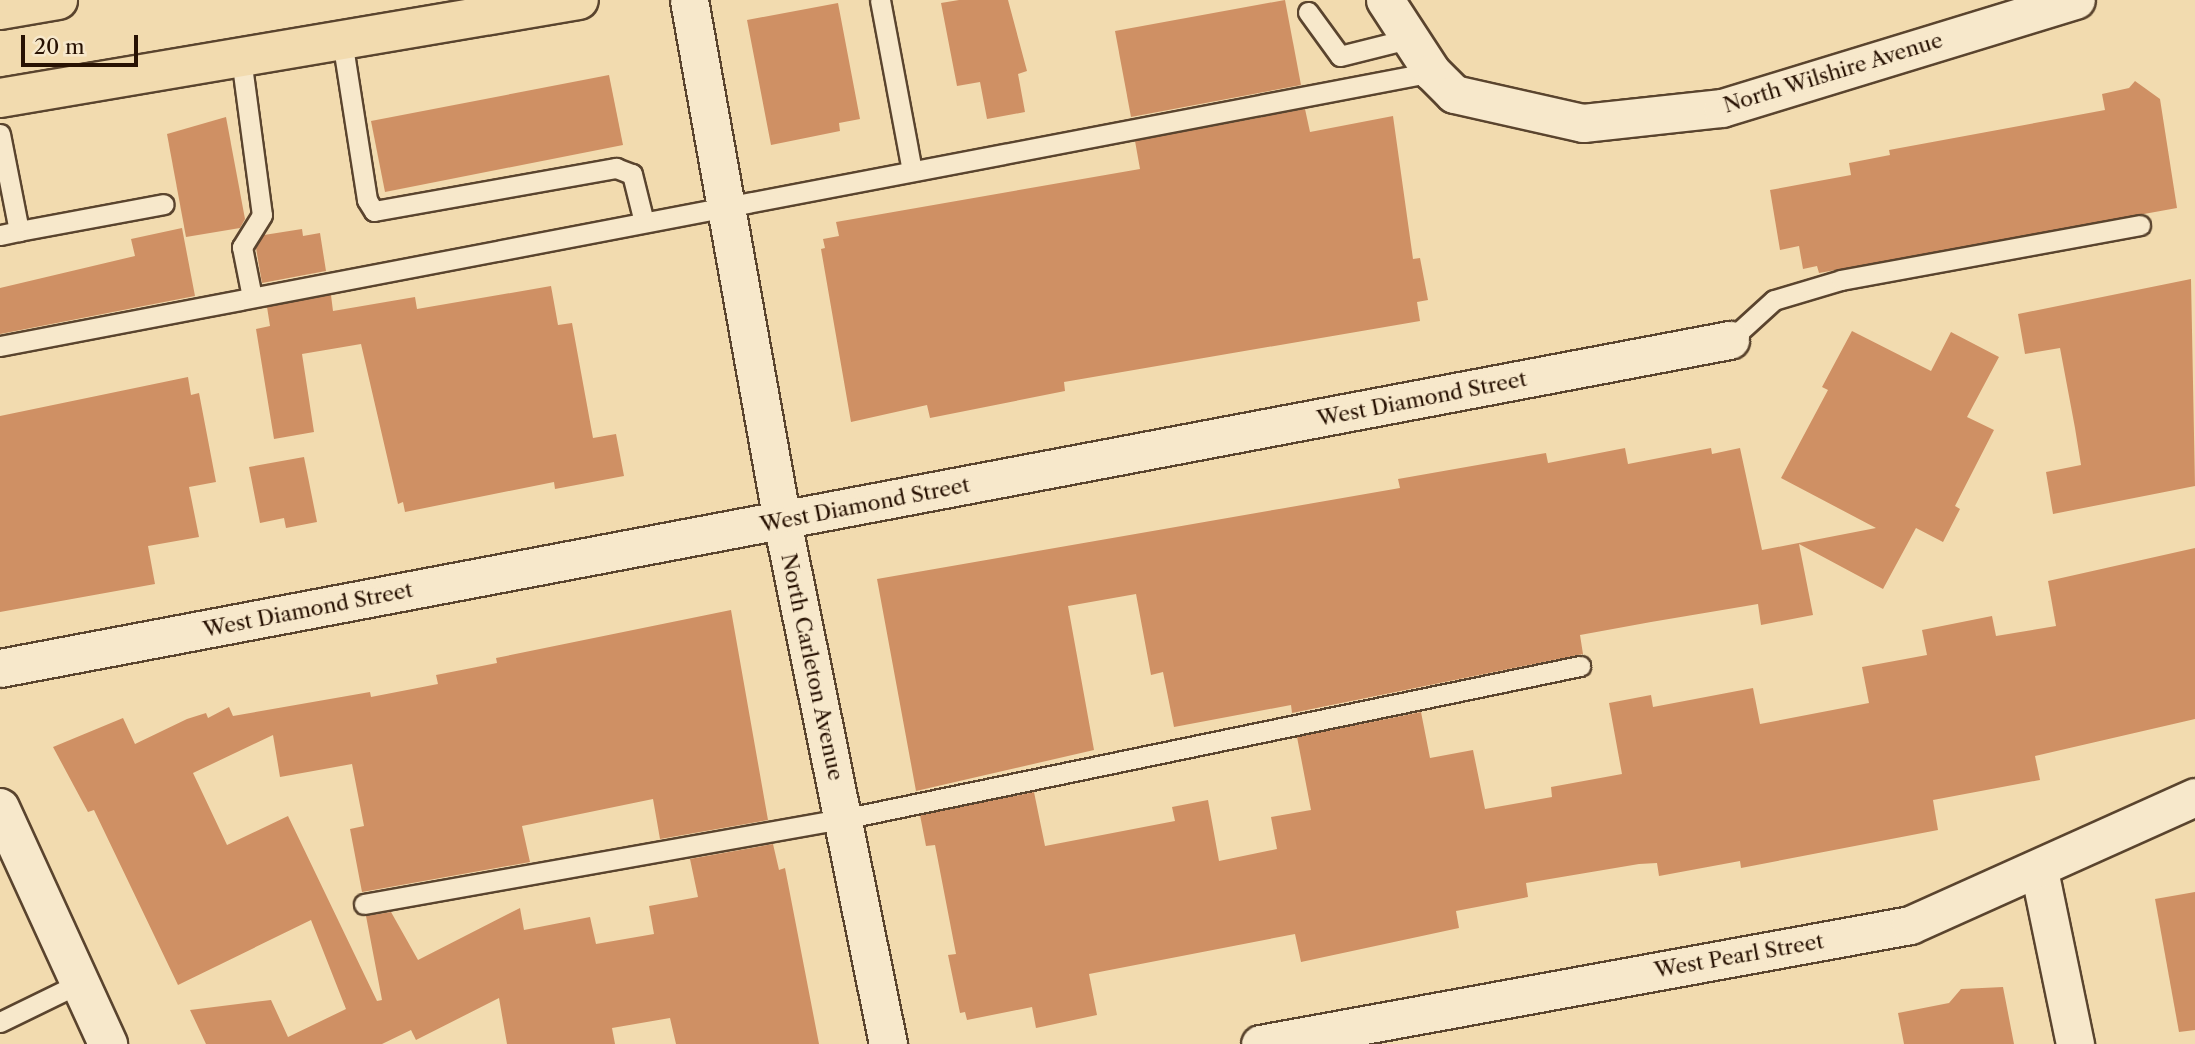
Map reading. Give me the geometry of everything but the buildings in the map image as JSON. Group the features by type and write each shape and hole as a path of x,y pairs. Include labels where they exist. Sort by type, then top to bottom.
{"main road":[{"path":"0,10 58,0"},
{"path":"0,98 579,0"}],"street":[{"name":"North Carleton Avenue","path":"689,0 782,521 888,1044"},
{"name":"North Wilshire Avenue","path":"1385,0 1432,72 1454,94 1583,123 1722,108 2076,0"},
{"name":"West Diamond Street","path":"0,668 1730,340"},
{"name":"West Pearl Street","path":"1260,1044 1910,925 2039,870 2195,797"},
{"path":"0,808 108,1044"},
{"path":"2039,870 2075,1044"}],"lane":[{"path":"880,0 912,171"},
{"path":"1308,12 1340,56 1408,39"},
{"path":"342,40 367,200 374,211 616,168 632,174 643,222"},
{"path":"241,58 262,215 258,229 242,247 252,297"},
{"path":"0,345 1432,72"},
{"path":"0,134 9,233 164,204"},
{"path":"1730,340 1773,300 1841,280 2140,225"},
{"path":"363,904 844,819 1580,666"},
{"path":"3,1014 80,984"}]}
